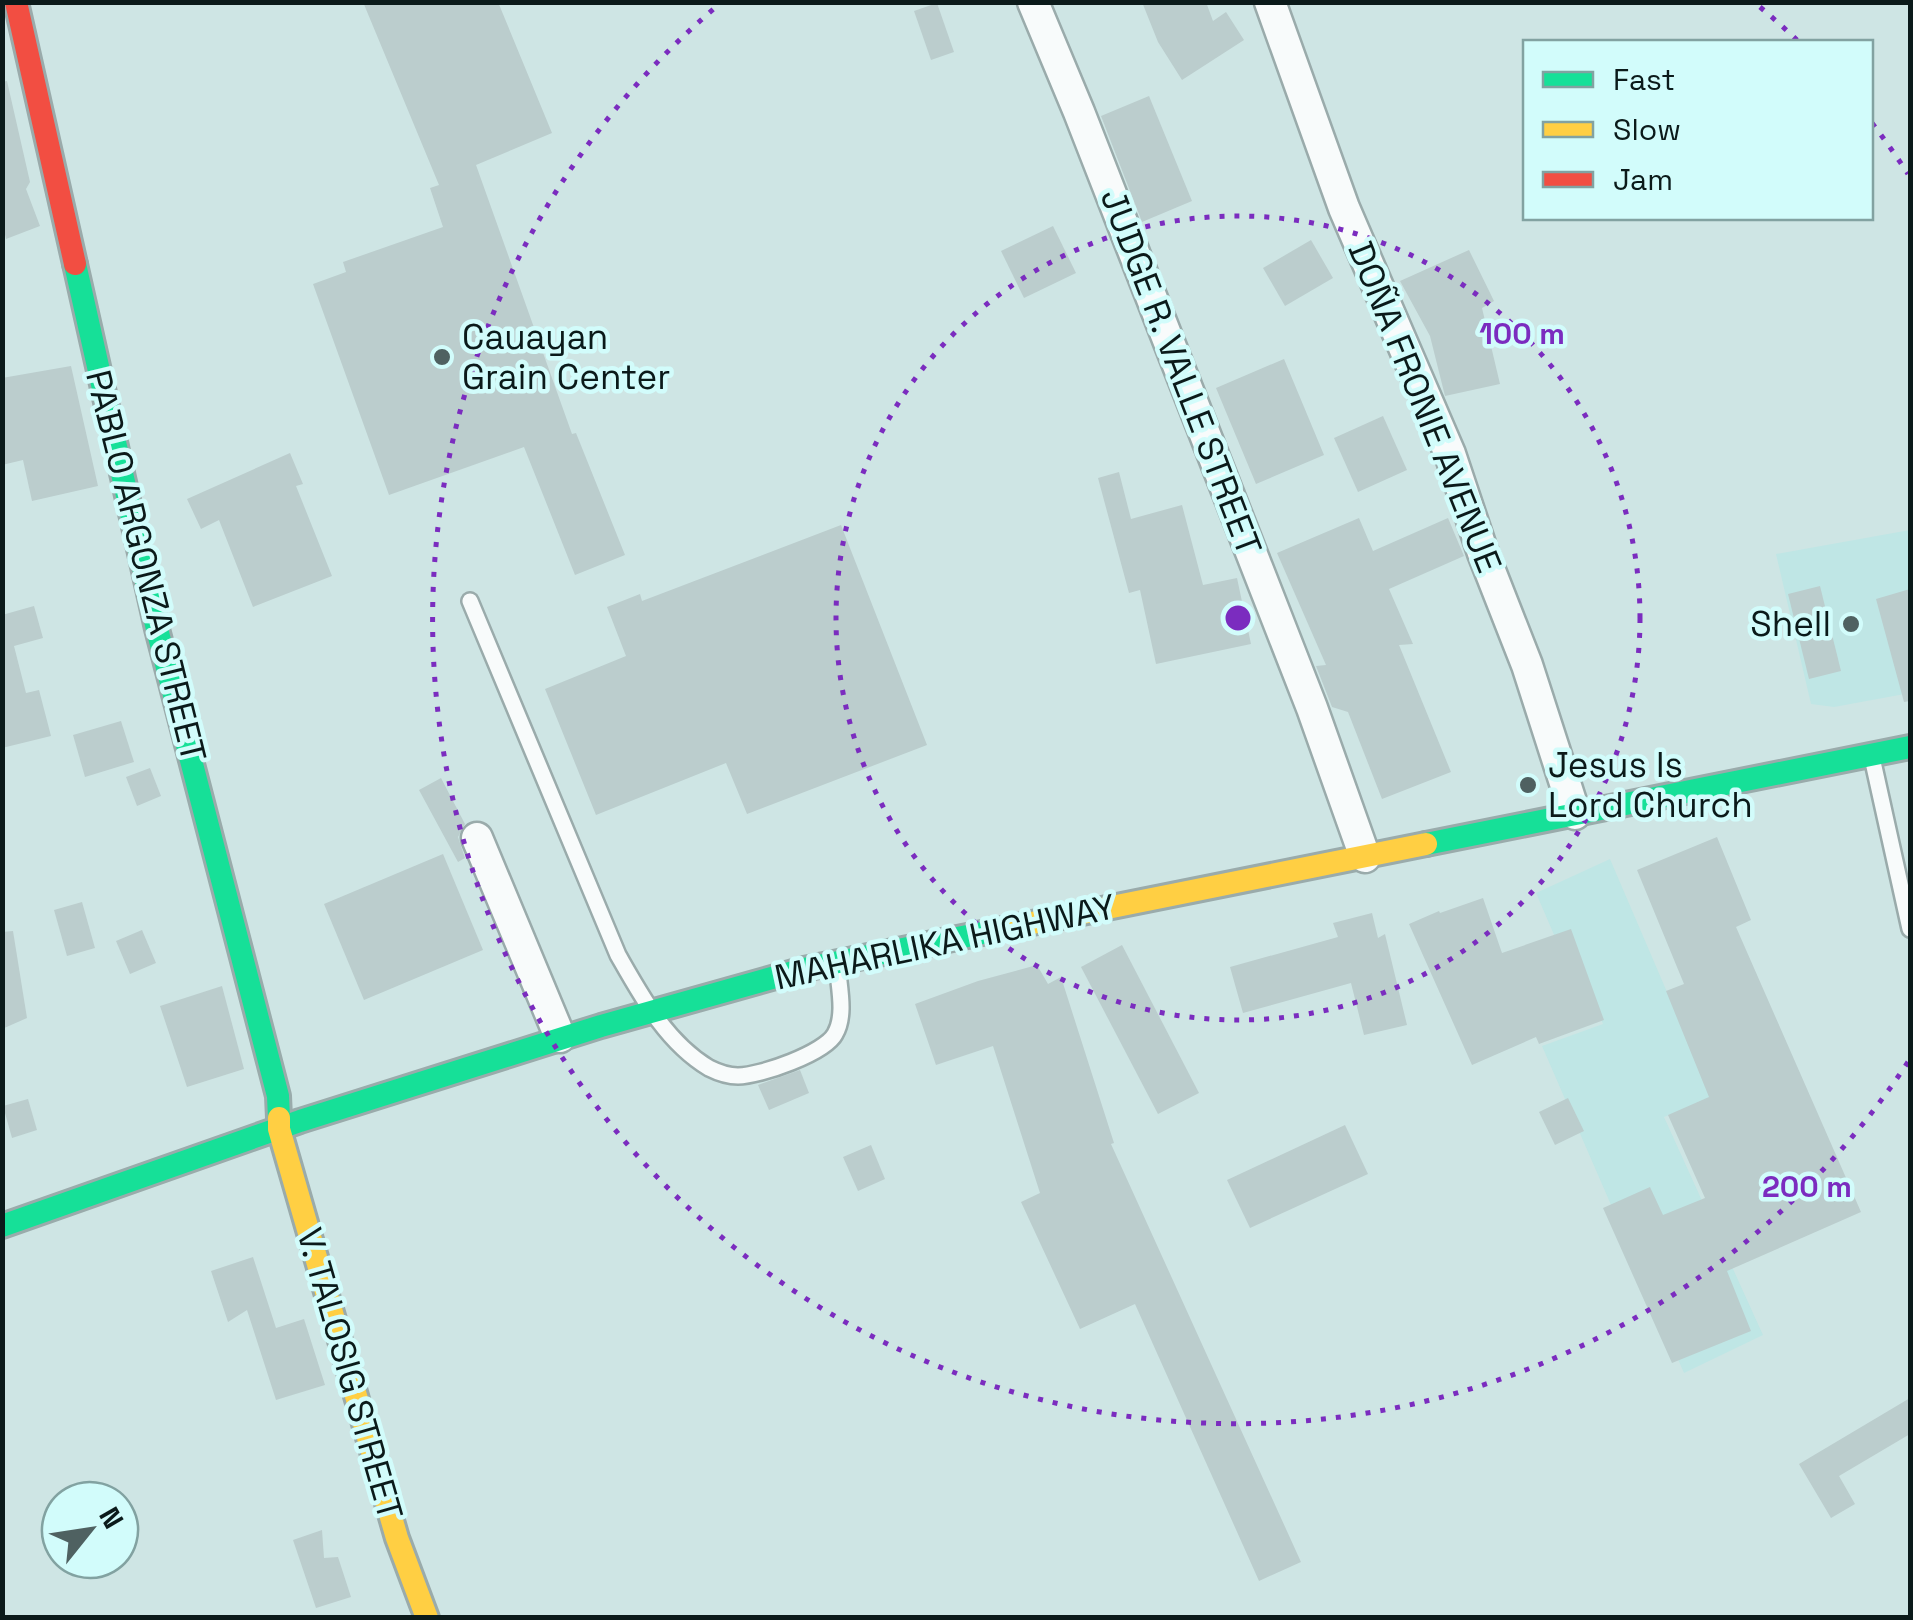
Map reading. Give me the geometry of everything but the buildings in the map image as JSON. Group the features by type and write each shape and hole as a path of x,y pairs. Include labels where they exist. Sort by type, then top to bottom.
{"main road":[{"name":"PABLO ARGONZA STREET","path":"16,2 157,629 278,1096 280,1129"},
{"name":"MAHARLIKA HIGHWAY","path":"2,1226 560,1037 836,962 1910,747"},
{"name":"V. TALOSIG STREET","path":"280,1129 397,1538 427,1618"}],"street":[{"name":"JUDGE R. VALLE STREET","path":"1032,2 1079,112 1306,691 1365,857"},
{"name":"DOÑA FRONIE AVENUE","path":"1270,2 1344,208 1450,454 1527,664 1575,814"},
{"path":"477,838 560,1037"}],"lane":[{"path":"470,601 618,955 650,1010 682,1048 712,1070 736,1077 821,1048 834,1036 840,1020 836,962"},
{"path":"1871,755 1910,928"}],"shaded area":[{"name":"Shell","path":"1910,530 1910,693 1834,707 1811,704 1776,554"},
{"path":"1610,859 1712,1097 1664,1117 1763,1335 1684,1373 1542,1046 1603,1024 1567,933 1555,937 1536,893"}],"traffic: fast":[{"path":"75,264 157,629 278,1096 279,1118"},
{"path":"1426,844 1910,747"},
{"path":"2,1226 300,1121 601,1026 804,969 1007,928"}],"traffic: slow":[{"path":"1007,928 1426,844"},
{"path":"279,1118 397,1538 427,1618"}],"traffic: jam":[{"path":"16,2 75,264"}],"place":[{"name":"Cauayan Grain Center","path":"442,357"},
{"name":"Shell","path":"1851,624"},
{"name":"Jesus Is Lord Church","path":"1528,785"}]}
